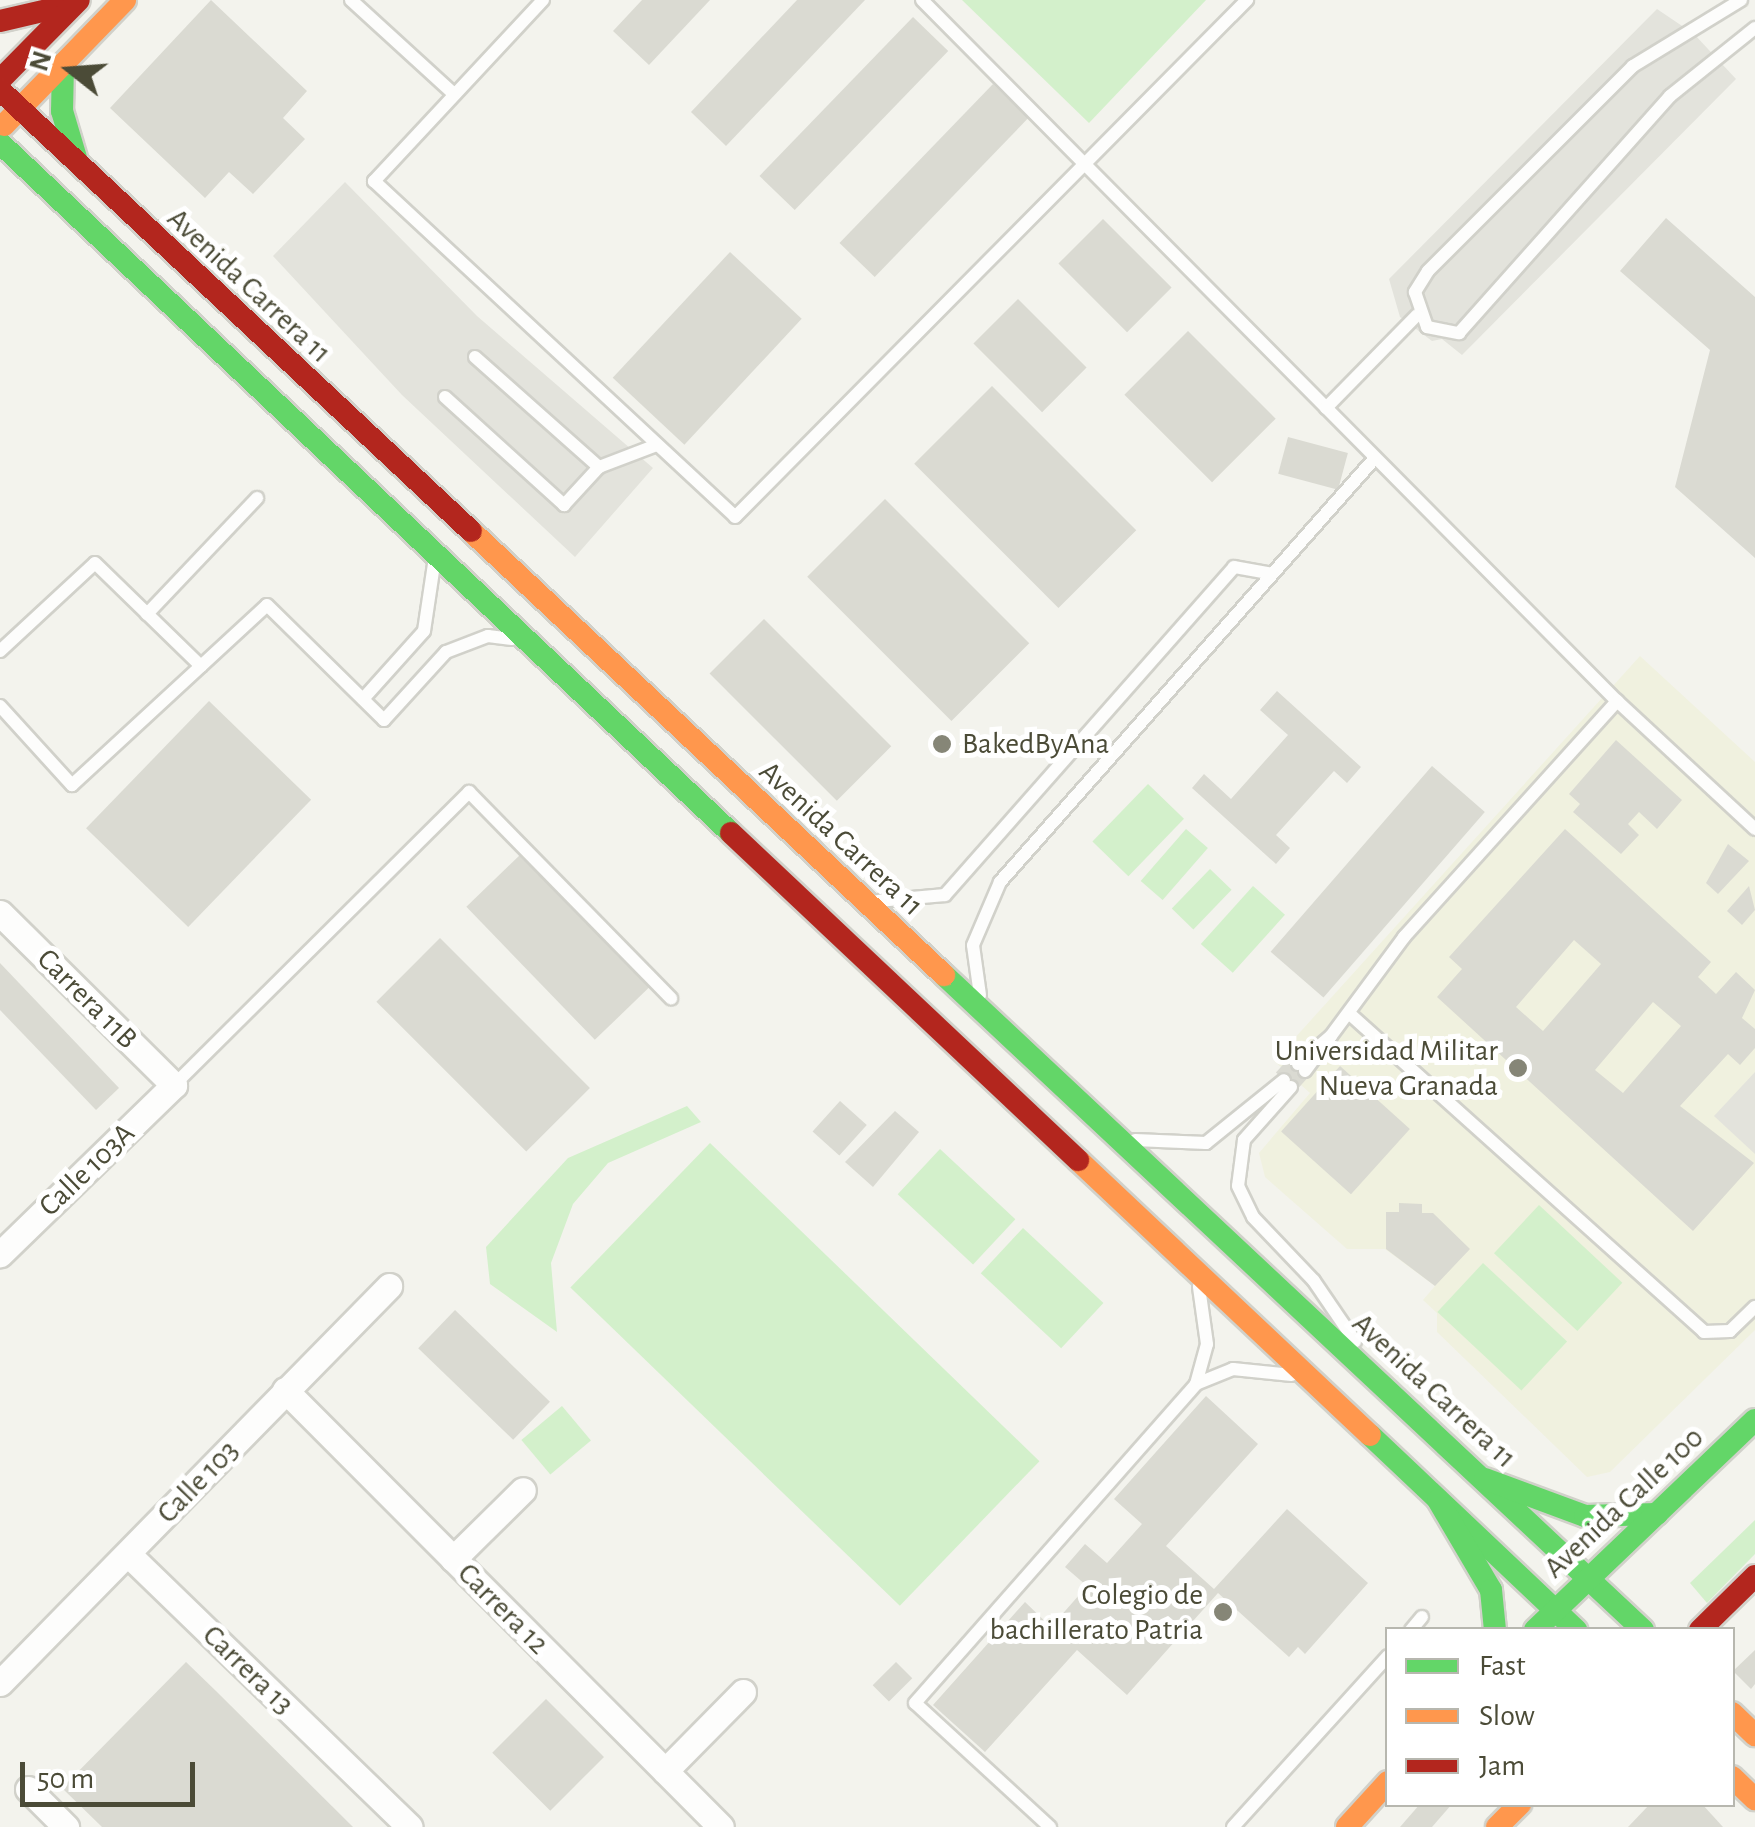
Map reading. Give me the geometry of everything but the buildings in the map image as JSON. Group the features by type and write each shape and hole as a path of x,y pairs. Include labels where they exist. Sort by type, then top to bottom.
{"main road":[{"path":"0,21 79,0"},
{"path":"0,80 79,0"},
{"path":"0,130 125,0"},
{"path":"63,64 64,126 82,168"},
{"name":"Avenida Carrera 11","path":"0,90 1641,1627"},
{"path":"0,143 1573,1627"},
{"path":"0,178 43,185"},
{"name":"Avenida Calle 100","path":"1538,1627 1755,1420"},
{"path":"1485,1479 1584,1516 1657,1514"},
{"path":"1438,1500 1483,1572 1494,1627"},
{"path":"1703,1627 1755,1576"},
{"path":"1735,1717 1755,1735"},
{"path":"1735,1781 1755,1799"},
{"path":"1347,1827 1385,1785"},
{"path":"1498,1827 1517,1807"}],"street":[{"name":"Carrera 11B","path":"0,913 174,1085"},
{"name":"Calle 103A","path":"0,1254 174,1085"},
{"name":"Calle 103","path":"2,1679 389,1286"},
{"name":"Carrera 12","path":"285,1390 721,1827"},
{"path":"454,1559 523,1490"},
{"name":"Carrera 13","path":"128,1554 410,1827"},
{"path":"665,1771 743,1692"},
{"path":"28,1788 66,1827"}],"lane":[{"path":"351,0 454,94"},
{"path":"543,0 374,181 735,517 1087,167 1247,0"},
{"path":"922,0 1617,702 1755,829"},
{"path":"1741,0 1633,66 1428,271 1415,292 1418,315 1427,327 1459,333 1670,96 1755,28"},
{"path":"1326,408 1418,315"},
{"path":"475,357 599,466"},
{"path":"444,397 564,505 599,466 657,444"},
{"path":"986,1015 972,945 1000,882 1229,629 1269,573 1376,458"},
{"path":"147,614 257,498"},
{"path":"363,699 424,631 436,589 431,552"},
{"path":"0,651 95,563 201,666"},
{"path":"857,894 903,903 945,895 1234,566 1269,573"},
{"path":"0,706 72,785 267,605 384,720 466,641 488,636 534,646"},
{"path":"1302,1068 1351,1015 1404,937 1617,702"},
{"path":"174,1085 468,792 671,998"},
{"path":"1351,1015 1704,1332 1730,1330 1755,1307"},
{"path":"1123,1138 1206,1143 1288,1084 1244,1140 1238,1186 1253,1218 1314,1281 1390,1393"},
{"path":"1050,1827 915,1703 1196,1384 1207,1334 1197,1274"},
{"path":"1196,1384 1246,1368 1309,1380"},
{"path":"1414,1627 1422,1617"},
{"path":"1233,1827 1385,1659"}],"shaded area":[{"path":"1657,9 1694,34 1736,79 1462,355 1442,339 1432,341 1400,317 1389,279"},
{"path":"345,182 477,316 653,468 575,557 402,395 273,256"},
{"name":"Universidad Militar Nueva Granada","path":"1640,656 1755,762 1755,1330 1610,1472 1587,1477 1437,1332 1437,1313 1423,1300 1435,1286 1385,1249 1347,1249 1265,1177 1259,1153 1310,1093 1274,1061"},
{"path":"1755,1072 1755,1154 1714,1116"}],"green space":[{"path":"962,0 1206,0 1089,123"},
{"path":"1148,784 1184,819 1128,876 1092,842"},
{"path":"1186,829 1208,848 1163,900 1141,881"},
{"path":"1210,869 1232,890 1193,929 1172,909"},
{"path":"1253,886 1285,915 1233,973 1201,944"},
{"path":"687,1106 701,1122 608,1163 573,1204 551,1263 557,1332 490,1284 486,1247 568,1158"},
{"path":"710,1143 1039,1461 900,1606 570,1288"},
{"path":"940,1149 1015,1219 973,1265 898,1194"},
{"path":"1539,1205 1622,1283 1577,1331 1494,1253"},
{"path":"1023,1228 1103,1303 1061,1348 981,1273"},
{"path":"1483,1263 1567,1341 1521,1390 1437,1312"},
{"path":"562,1406 591,1440 550,1475 521,1440"},
{"path":"1755,1520 1755,1554 1707,1603 1690,1583"}],"traffic: fast":[{"path":"63,64 62,111 76,158"},
{"path":"0,143 731,833"},
{"path":"944,975 1640,1627"},
{"path":"1538,1627 1755,1420"},
{"path":"1370,1435 1573,1627"},
{"path":"1485,1479 1585,1516 1657,1514"},
{"path":"1438,1500 1491,1590 1495,1627"}],"traffic: slow":[{"path":"4,125 125,0"},
{"path":"471,531 944,975"},
{"path":"1078,1160 1370,1435"},
{"path":"1735,1716 1755,1735"},
{"path":"1735,1780 1755,1799"},
{"path":"1347,1827 1385,1785"},
{"path":"1497,1827 1517,1807"}],"traffic: jam":[{"path":"0,80 79,0"},
{"path":"0,21 69,5"},
{"path":"0,90 471,531"},
{"path":"731,833 1078,1160"},
{"path":"1703,1627 1755,1576"}],"place":[{"name":"BakedByAna","path":"942,744"},
{"name":"Universidad Militar Nueva Granada","path":"1518,1068"},
{"name":"Colegio de bachillerato Patria","path":"1223,1612"}]}
